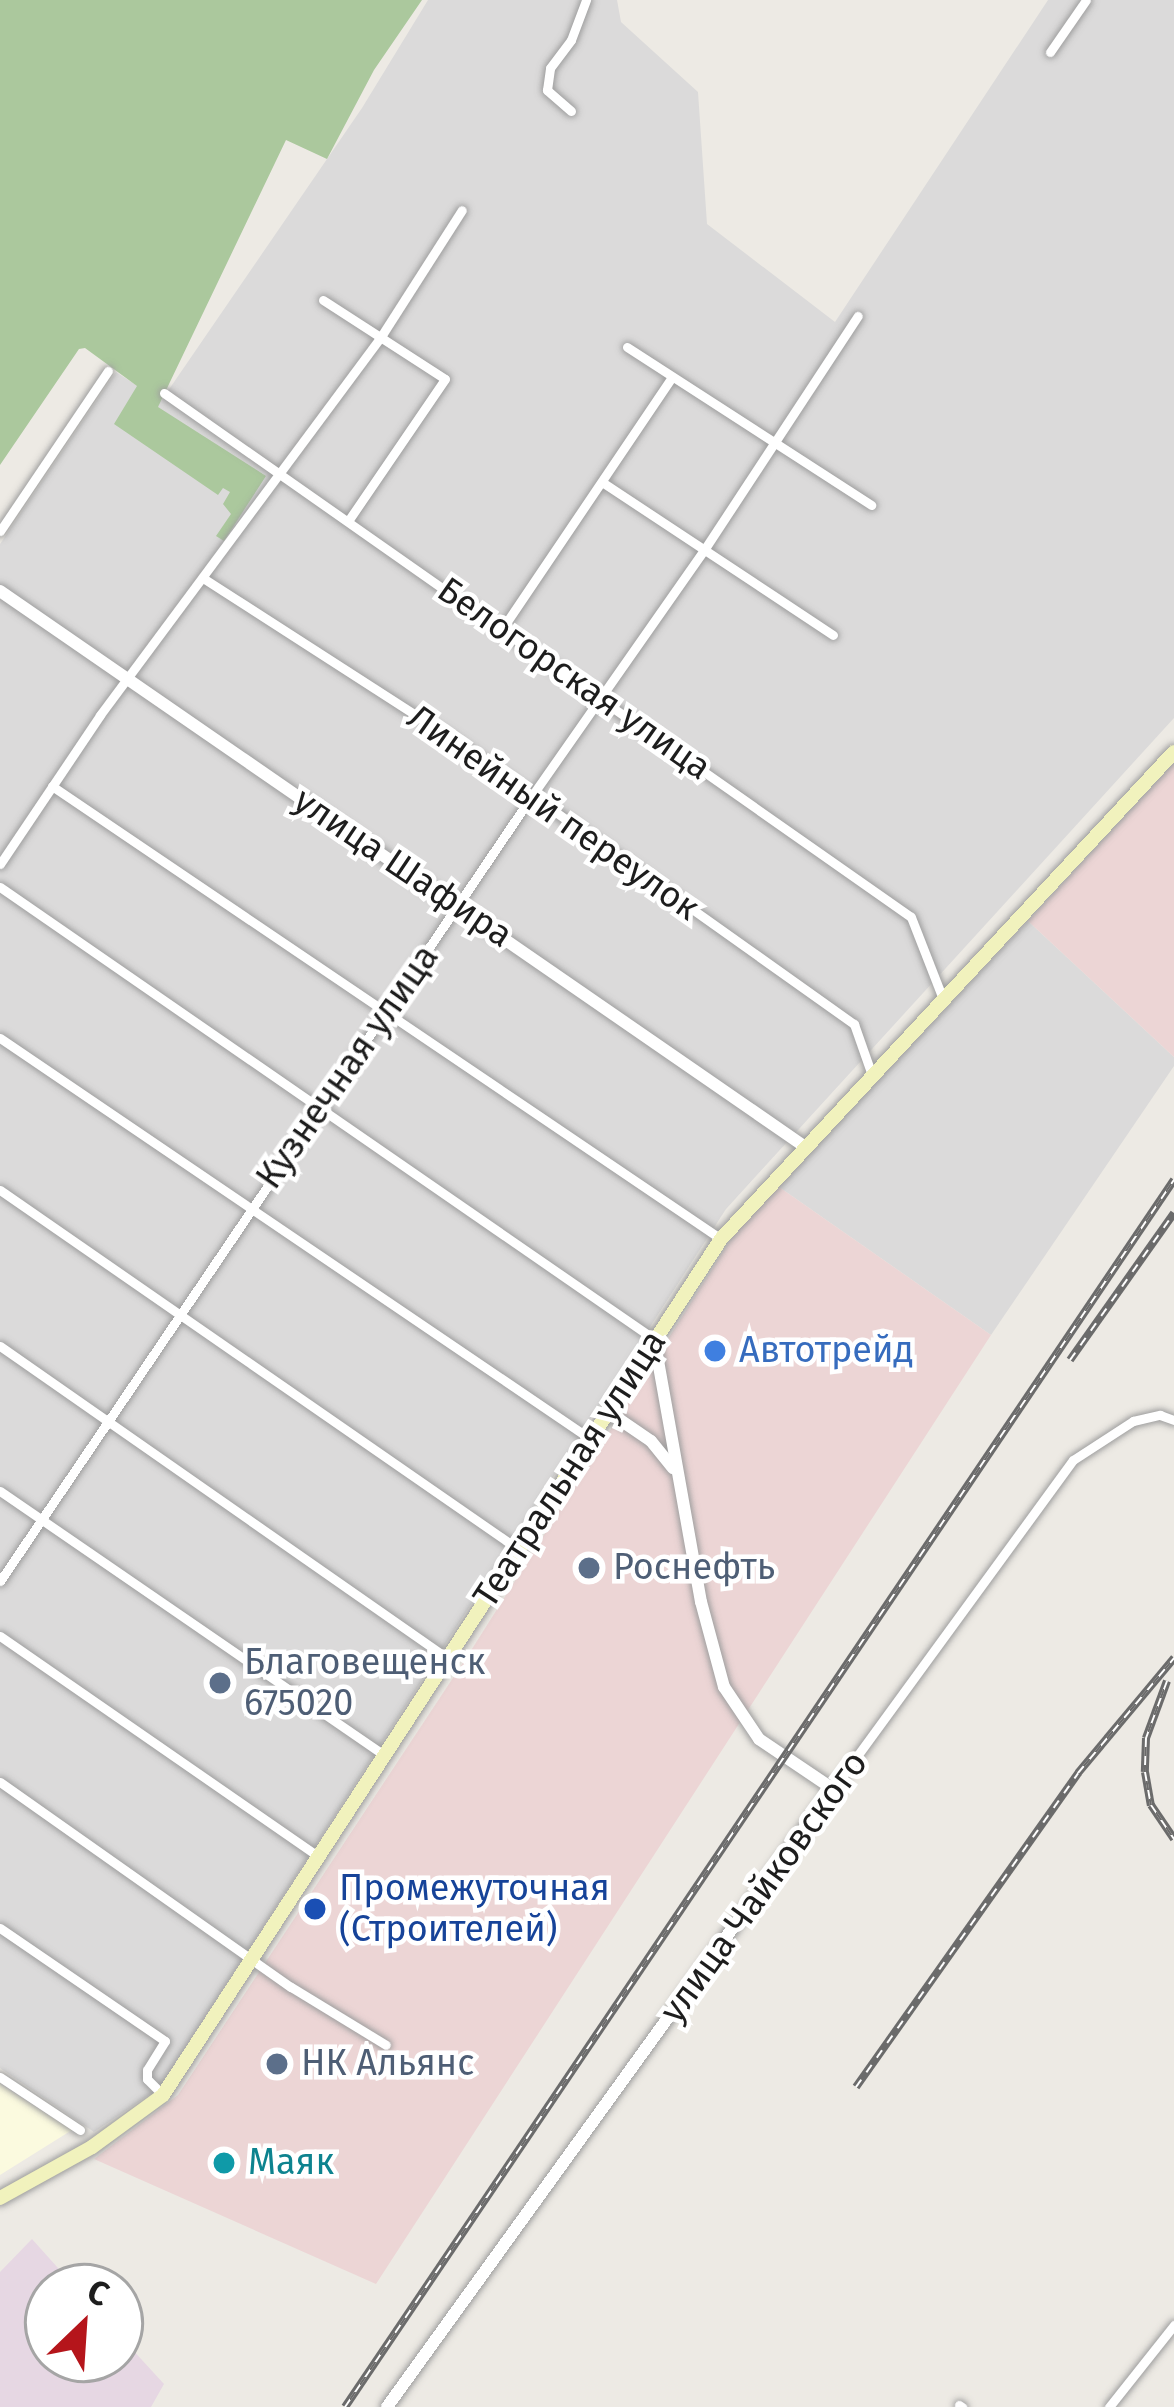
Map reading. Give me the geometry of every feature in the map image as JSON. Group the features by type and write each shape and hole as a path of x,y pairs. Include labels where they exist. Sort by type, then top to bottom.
{"main road":[{"name":"Театральная улица","path":"0,2198 92,2147 163,2095 721,1239 1174,752"}],"street":[{"path":"571,111 547,90 550,68 571,40 586,0"},
{"path":"1050,52 1087,0"},
{"path":"0,863 382,335 462,210"},
{"path":"323,300 445,379 348,520"},
{"name":"Кузнечная улица","path":"0,1582 531,796 775,447 859,316"},
{"path":"627,347 871,505"},
{"path":"0,531 108,370"},
{"path":"502,629 672,377"},
{"name":"Белогорская улица","path":"164,393 911,917 943,999"},
{"path":"602,482 832,635"},
{"name":"Линейный переулок","path":"203,578 451,737 854,1024 872,1075"},
{"name":"улица Шафира","path":"0,591 804,1146"},
{"path":"52,786 721,1239"},
{"path":"0,887 654,1339 701,1601 735,1711 759,1739 833,1789"},
{"path":"0,1038 589,1438"},
{"path":"0,1190 182,1311 518,1549"},
{"path":"0,1346 447,1658"},
{"path":"607,1411 651,1441 676,1474"},
{"name":"улица Чайковского","path":"387,2407 1073,1460 1133,1421 1160,1415 1174,1420"},
{"path":"0,1491 384,1755"},
{"path":"0,1636 319,1857"},
{"path":"0,1782 386,2045"},
{"path":"0,1928 165,2041 147,2079 163,2095"},
{"path":"0,2077 80,2130"},
{"path":"1108,2407 1174,2325"}],"shaded area":[{"path":"428,0 617,0 621,22 698,92 707,224 835,322 1048,0 1174,0 1174,718 726,1209 159,2088 94,2132 0,2068 0,544 116,372 161,401 362,108"},
{"path":"1174,763 1174,1057 1028,921"},
{"path":"1028,921 1174,1057 1174,1066 991,1335 779,1187"},
{"path":"779,1187 991,1335 376,2284 94,2159 178,2095 470,1652 733,1236"},
{"path":"0,2084 72,2130 0,2175"},
{"path":"32,2239 54,2263 24,2263 24,2383 144,2383 144,2362 164,2384 151,2407 0,2407 0,2272"}],"green space":[{"path":"0,0 422,0 374,70 327,159 286,140 158,407 266,476 224,541 216,536 231,514 223,504 230,492 223,488 218,495 114,424 137,386 85,348 79,349 0,465"}],"railway":[{"path":"345,2407 1174,1180"},
{"path":"1070,1360 1174,1213"},
{"path":"856,2087 1078,1773 1174,1658"},
{"path":"1167,1681 1146,1738 1145,1772 1151,1805 1174,1839"}],"place":[{"name":"Автотрейд","path":"715,1351"},
{"name":"Роснефть","path":"589,1568"},
{"name":"Благовещенск 675020","path":"220,1683"},
{"name":"Промежуточная (Строителей)","path":"315,1909"},
{"name":"НК Альянс","path":"277,2064"},
{"name":"Маяк","path":"224,2163"}]}
